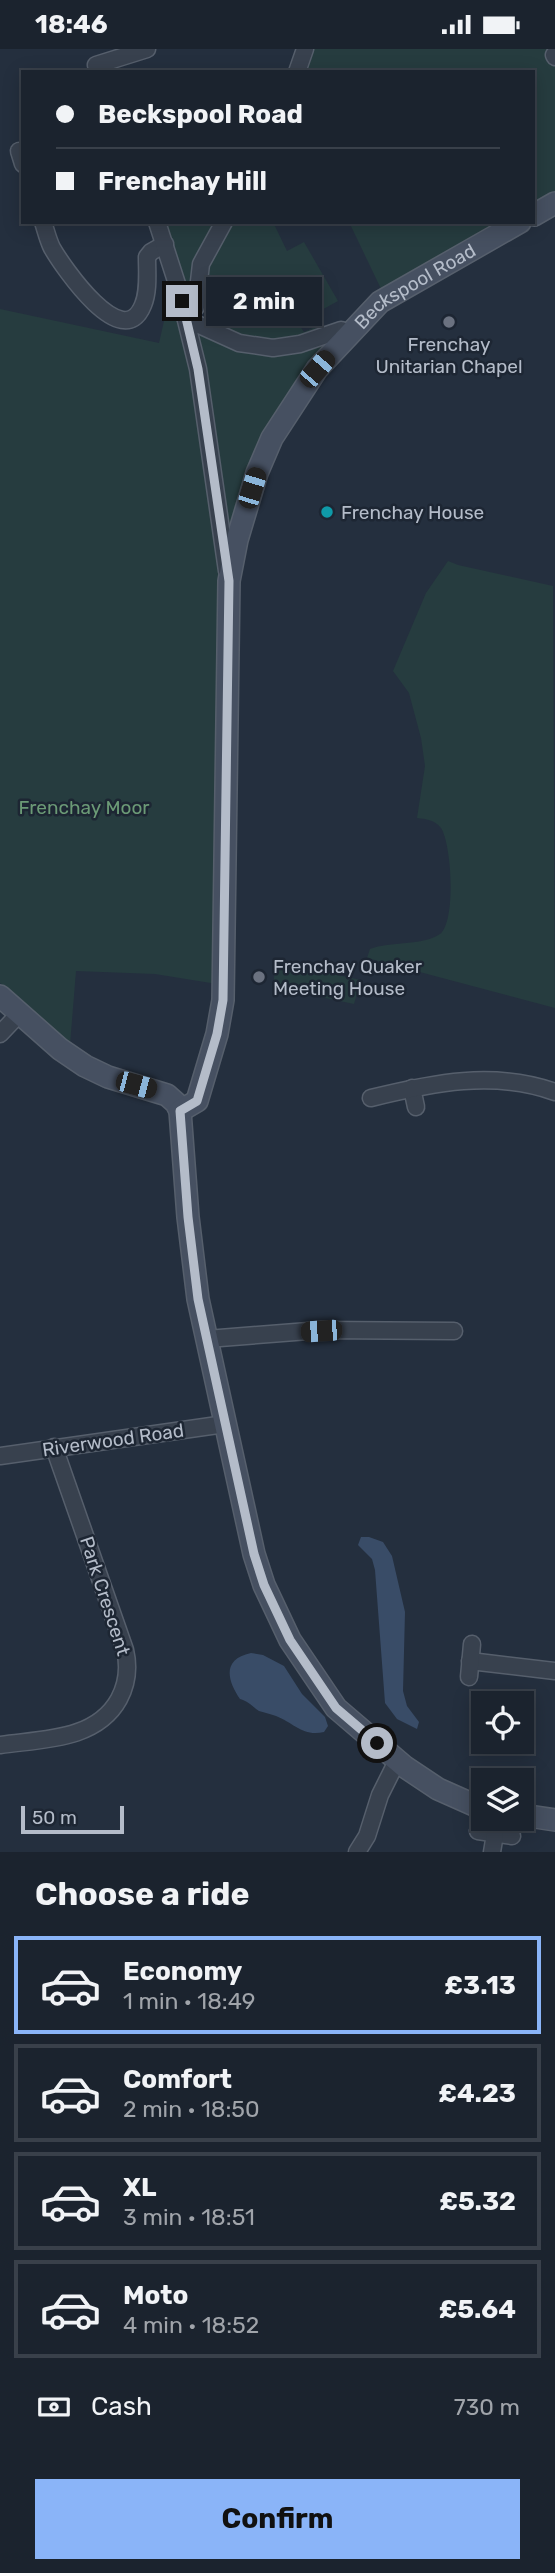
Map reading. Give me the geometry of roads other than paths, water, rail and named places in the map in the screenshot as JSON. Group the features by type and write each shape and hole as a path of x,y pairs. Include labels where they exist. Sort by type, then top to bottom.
{"street":[{"path":"96,62 147,49"},
{"path":"298,70 305,49"},
{"path":"535,214 555,203"},
{"path":"44,224 50,244 85,293 116,319 126,321 136,316 143,307 147,294 148,257 151,252 165,244"},
{"path":"158,224 198,369 229,581"},
{"path":"186,319 196,307 201,264 222,224"},
{"name":"Beckspool Road","path":"180,1111 197,1101 217,1034 223,1000 229,581 237,540 257,473 272,437 317,369 380,302 516,224"},
{"name":"Beckspool Road","path":"186,319 239,343 273,348 300,345 341,330 349,333"},
{"path":"0,996 60,1049 85,1066 108,1077 167,1095 176,1103 180,1111 188,1217 198,1299 254,1554 264,1585 290,1640 336,1708 397,1761 438,1789 471,1804"},
{"path":"0,1034 19,1014"},
{"path":"371,1098 412,1088 486,1079 536,1085 555,1092"},
{"path":"412,1088 416,1107"},
{"path":"207,1339 321,1331 454,1331"},
{"name":"Riverwood Road","path":"0,1457 225,1424"},
{"name":"Park Crescent","path":"0,1745 66,1735 96,1725 115,1705 127,1675 125,1650 54,1447"},
{"path":"470,1661 555,1671"},
{"path":"358,1852 368,1836 380,1795 397,1761"},
{"path":"534,1817 555,1820"},
{"path":"478,1831 512,1836"},
{"path":"492,1852 495,1834"}],"water":[{"path":"361,1537 383,1542 392,1556 405,1612 403,1691 407,1706 419,1722 417,1729 397,1719 385,1703 375,1570 372,1559 358,1545"},
{"path":"251,1653 263,1655 284,1666 302,1694 325,1717 328,1726 324,1732 304,1731 276,1716 259,1711 240,1699 230,1678 231,1665 235,1660"}],"place":[{"name":"Frenchay Unitarian Chapel","path":"449,322"},
{"name":"Frenchay House","path":"327,512"},
{"name":"Frenchay Quaker Meeting House","path":"259,977"}],"park label":[{"name":"Frenchay Moor","path":"84,807"}]}
